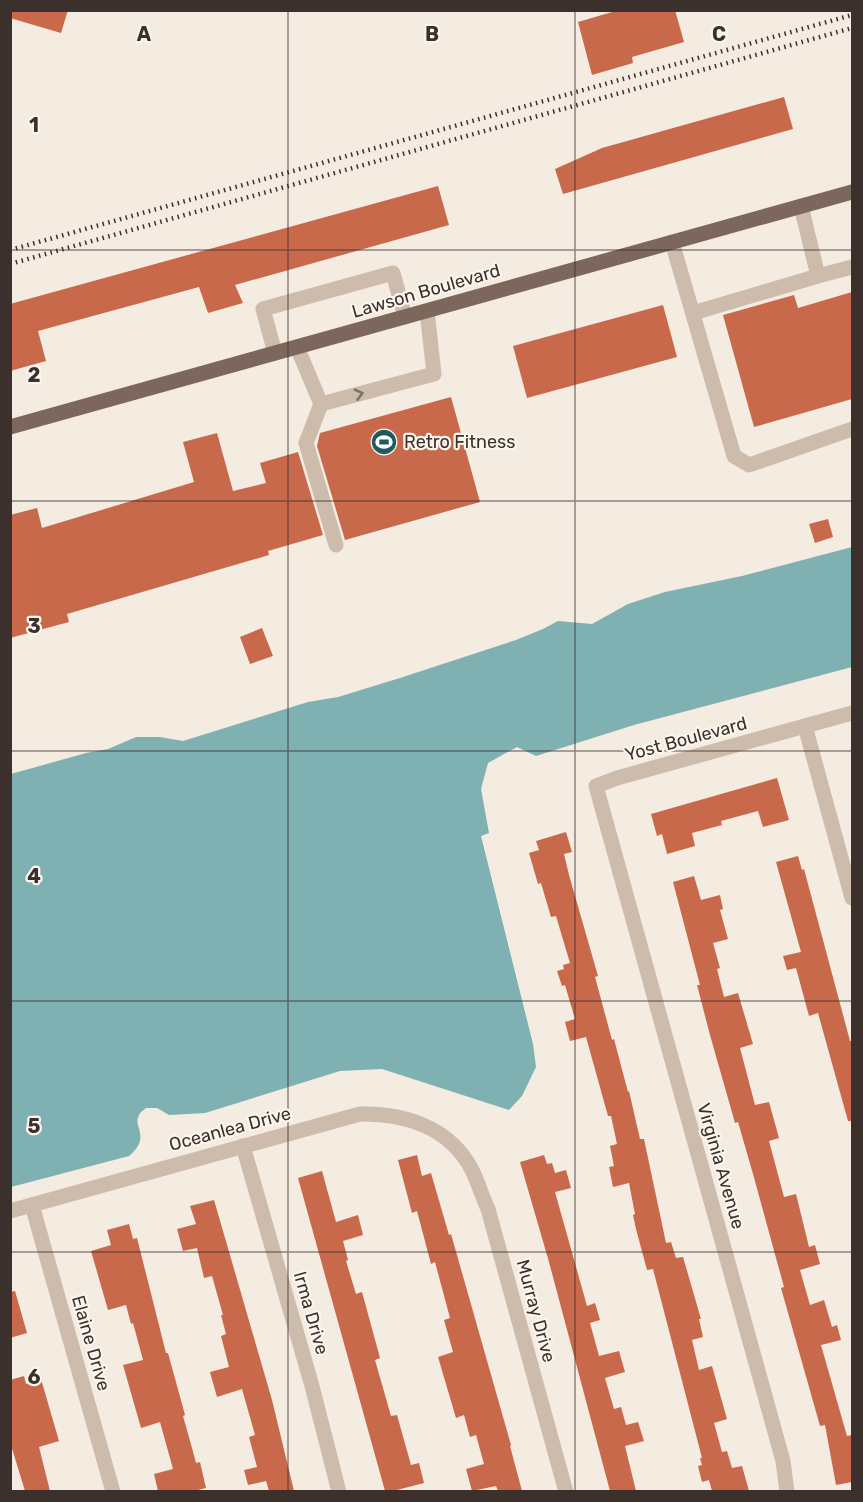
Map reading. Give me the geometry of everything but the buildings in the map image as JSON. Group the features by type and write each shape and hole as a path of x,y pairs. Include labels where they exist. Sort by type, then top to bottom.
{"main road":[{"name":"Lawson Boulevard","path":"10,427 852,192"}],"street":[{"path":"801,206 818,276"},
{"path":"672,242 734,456 749,465 852,429"},
{"path":"693,313 852,267"},
{"path":"275,353 263,309 393,273 405,317"},
{"path":"321,404 434,374 427,311"},
{"path":"297,347 321,404 306,443 336,545"},
{"name":"Yost Boulevard","path":"614,852 596,786 617,778 852,713"},
{"path":"805,726 852,898"},
{"name":"Virginia Avenue","path":"614,852 783,1461 787,1491"},
{"name":"Oceanlea Drive","path":"10,1211 360,1114 381,1113 405,1117 434,1130 454,1146"},
{"name":"Irma Drive","path":"243,1146 312,1386 339,1491"},
{"name":"Murray Drive","path":"454,1146 471,1168 488,1209 566,1491"},
{"name":"Elaine Drive","path":"33,1205 113,1491"}],"water":[{"path":"852,547 852,667 634,725 536,756 517,747 488,763 481,789 489,833 481,836 533,1044 536,1067 522,1096 509,1110 382,1069 340,1071 205,1113 169,1115 157,1108 146,1108 140,1113 138,1119 139,1143 129,1156 11,1187 11,774 108,749 136,737 160,737 183,741 308,702 338,697 400,678 516,640 558,621 592,624 628,604 665,592 742,576"}],"railway":[{"path":"10,250 852,15"},
{"path":"10,264 852,28"}],"place":[{"name":"Retro Fitness","path":"384,442"}]}
